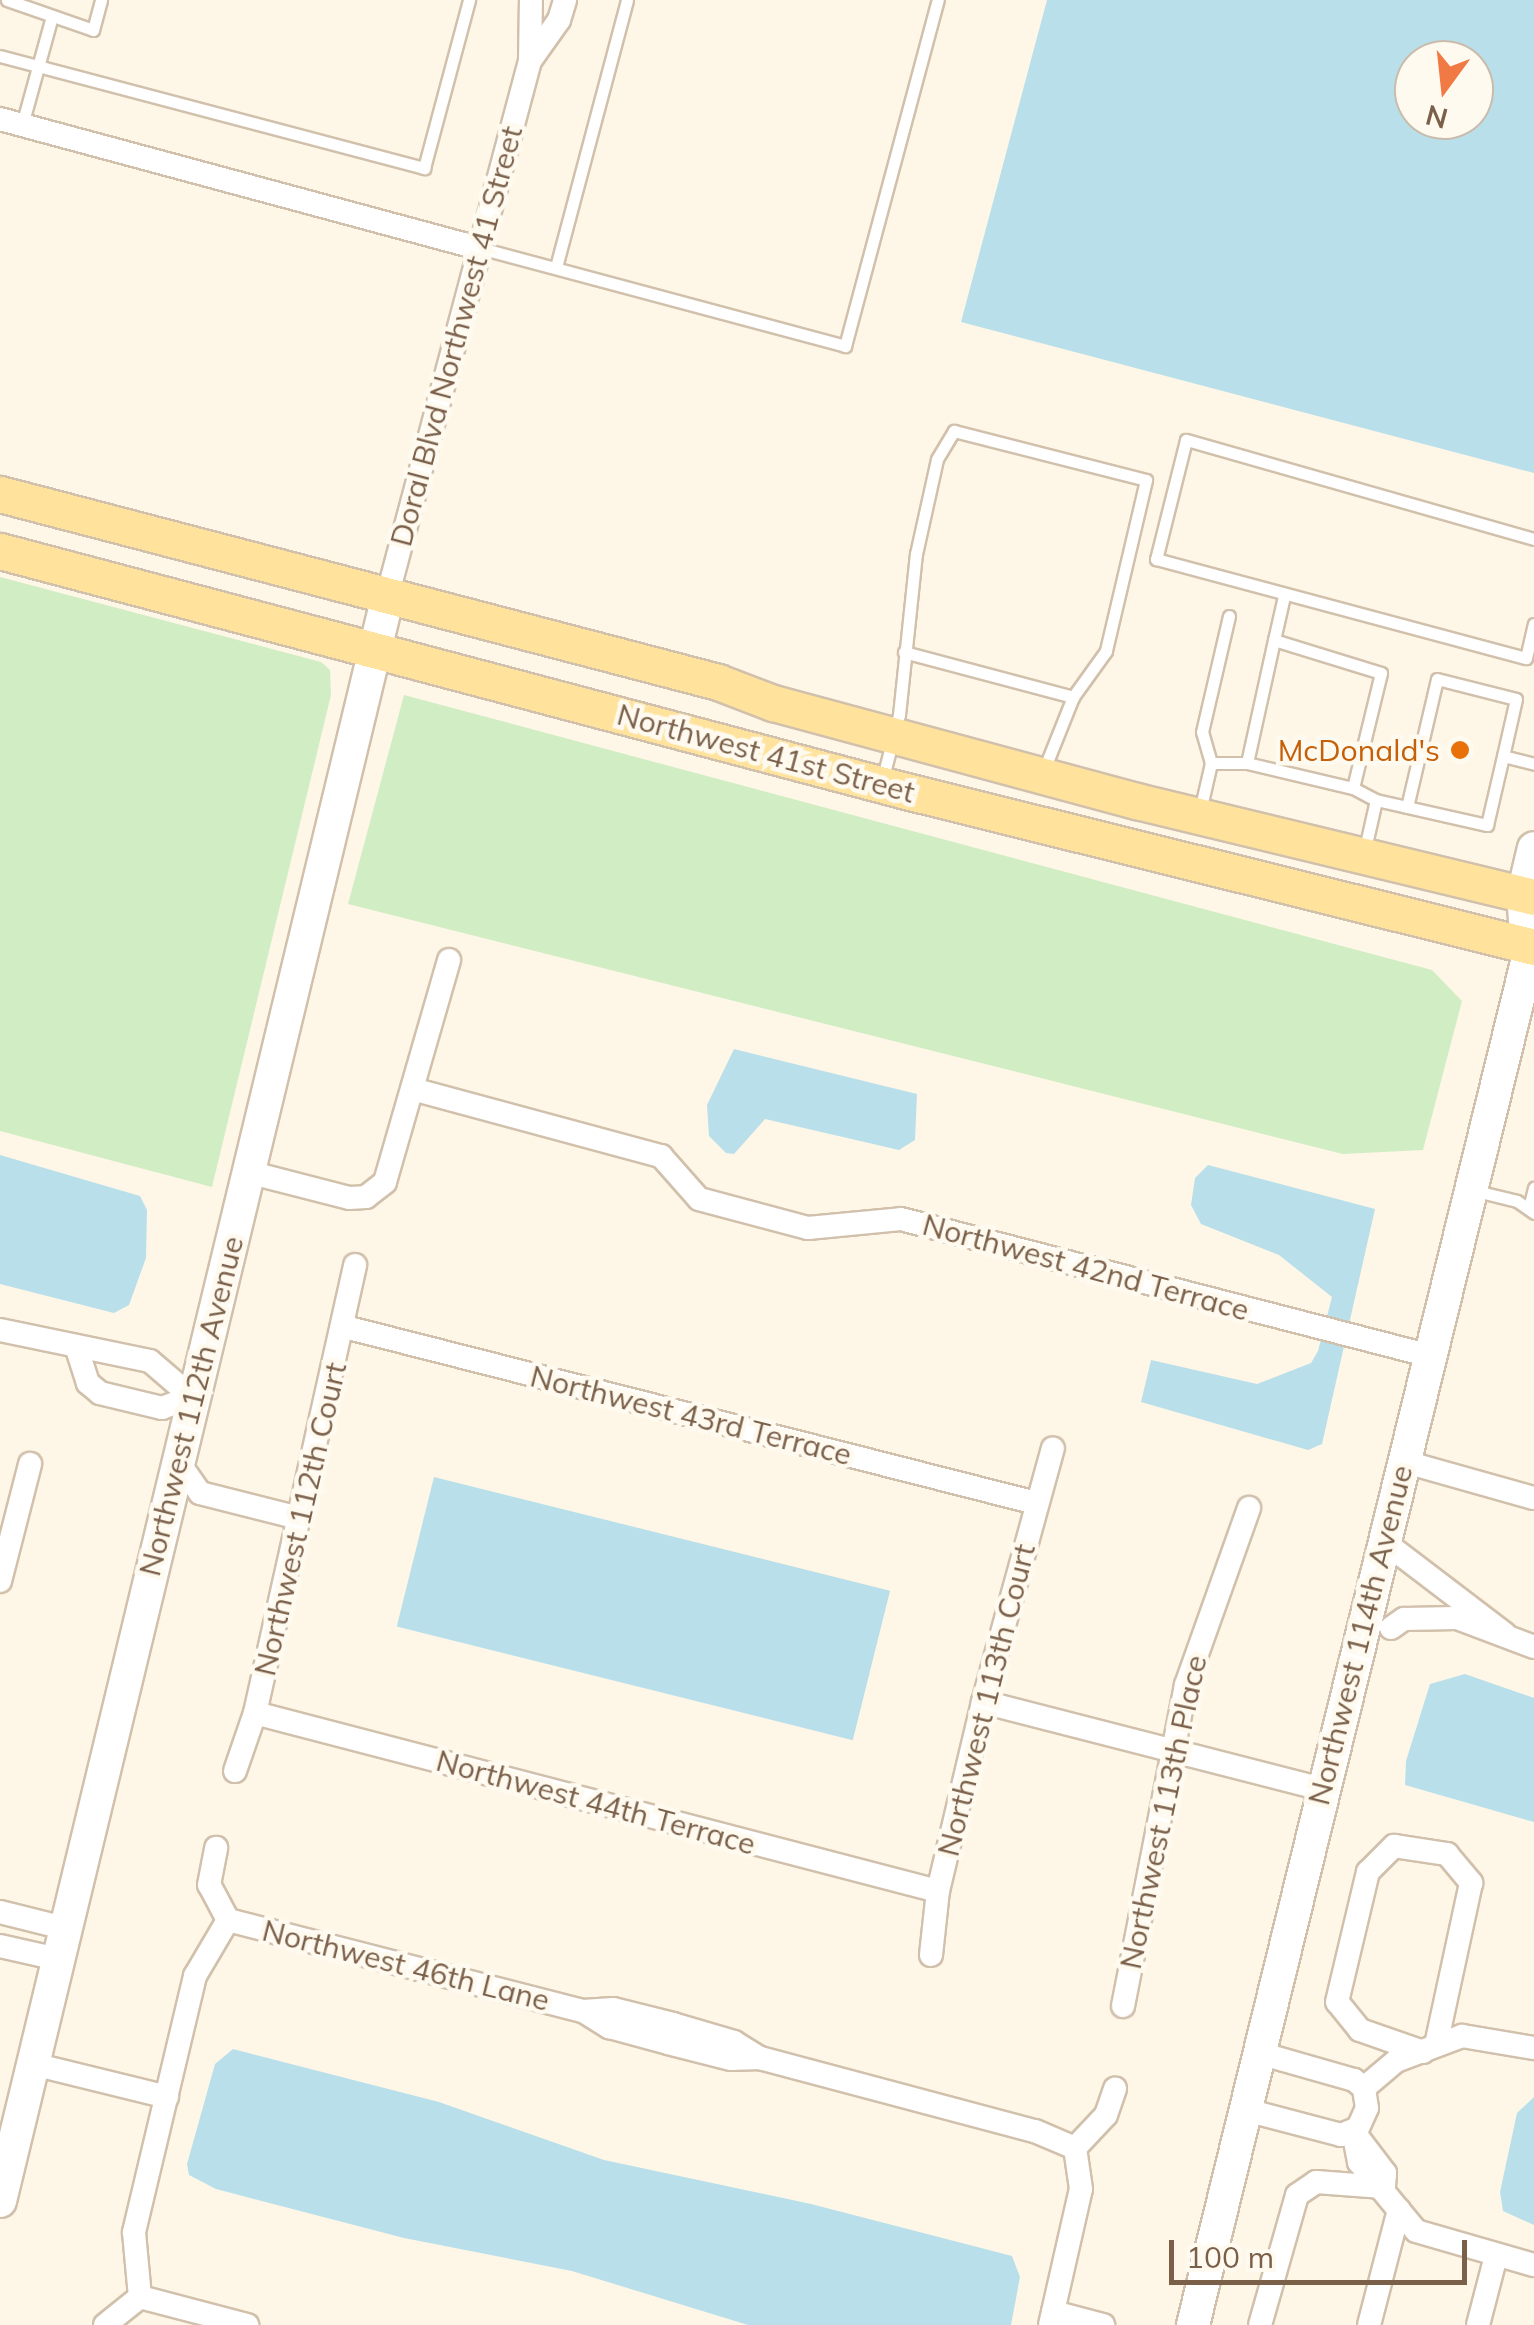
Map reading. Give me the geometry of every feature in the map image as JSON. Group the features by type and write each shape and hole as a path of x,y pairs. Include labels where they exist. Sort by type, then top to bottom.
{"main road":[{"name":"Northwest 41st Street","path":"0,494 386,603"},
{"name":"Northwest 41st Street","path":"0,506 718,682 773,703 1042,776 1528,896"},
{"name":"Northwest 41st Street","path":"0,550 882,784 1532,942"},
{"path":"1133,846 1198,817"}],"street":[{"name":"Doral Blvd Northwest 41 Street","path":"386,603 530,61 532,0"},
{"name":"Doral Blvd Northwest 41 Street","path":"530,61 559,20 565,0"},
{"path":"11,122 479,248"},
{"name":"Northwest 112th Avenue","path":"0,2201 386,603"},
{"name":"Northwest 114th Avenue","path":"1193,2325 1324,1790 1376,1629 1383,1541 1532,942 1528,896 1534,848"},
{"path":"248,1172 349,1198 372,1194 393,1168 448,960"},
{"name":"Northwest 42nd Terrace","path":"416,1090 661,1156 700,1199 808,1228 901,1219 1428,1355"},
{"name":"Northwest 112th Court","path":"235,1772 255,1713 356,1265"},
{"name":"Northwest 43rd Terrace","path":"345,1327 1036,1502"},
{"path":"0,1330 86,1352 150,1361 155,1369 170,1373 192,1397 162,1408 116,1397 88,1383 86,1352"},
{"path":"86,1352 102,1363 148,1374 155,1369"},
{"path":"116,1397 123,1368"},
{"name":"Northwest 113th Court","path":"931,1955 938,1891 1052,1448"},
{"path":"177,1460 200,1493 300,1518"},
{"path":"1402,1460 1534,1498"},
{"path":"2,1566 30,1464"},
{"name":"Northwest 113th Place","path":"1123,2006 1170,1750 1196,1647 1249,1508"},
{"path":"1383,1541 1505,1634"},
{"path":"1436,1618 1444,1585"},
{"path":"1376,1629 1404,1619 1465,1620 1534,1646"},
{"path":"1376,1629 1505,1634"},
{"path":"984,1702 1324,1790"},
{"name":"Northwest 44th Terrace","path":"255,1713 938,1891"},
{"path":"1394,1846 1448,1854 1470,1883 1429,2048 1360,2030 1337,2002 1368,1872 1394,1846"},
{"path":"140,2297 132,2246 195,1976 228,1920 208,1885 216,1848"},
{"path":"0,1912 61,1944"},
{"name":"Northwest 46th Lane","path":"228,1920 1034,2130 1075,2148"},
{"path":"0,1946 61,1944"},
{"path":"1259,2053 1364,2088 1394,2079 1429,2048 1472,2035 1534,2048"},
{"path":"33,2064 167,2097"},
{"path":"1364,2088 1367,2108 1353,2132 1353,2152 1370,2180 1384,2186 1399,2210 1425,2236 1534,2266"},
{"path":"1100,2325 1052,2319 1081,2189 1075,2148 1106,2115 1115,2089"},
{"path":"1246,2110 1334,2134 1353,2132"},
{"path":"1260,2325 1288,2212 1301,2190 1323,2182 1384,2186"},
{"path":"1369,2325 1399,2210"},
{"path":"1478,2325 1496,2256"},
{"path":"105,2325 140,2297"},
{"path":"140,2297 247,2325"}],"lane":[{"path":"7,0 52,20 94,30 102,0"},
{"path":"0,56 424,168 468,0"},
{"path":"556,267 627,0"},
{"path":"479,248 845,346 938,0"},
{"path":"11,122 39,67 52,20"},
{"path":"882,784 894,736 920,535 938,459 954,431 1146,480 1106,651 1074,697 1042,776"},
{"path":"1534,539 1186,440 1156,559 1526,658 1534,624"},
{"path":"1247,763 1284,596"},
{"path":"1198,817 1211,763 1202,732 1228,616"},
{"path":"1274,640 1381,673 1353,788"},
{"path":"904,652 1074,697"},
{"path":"1211,763 1247,763 1353,788 1376,800 1487,825 1516,699 1437,679 1408,807"},
{"path":"1503,756 1534,764"},
{"path":"1364,853 1376,800"},
{"path":"1468,1189 1531,1211 1534,1188"}],"green space":[{"path":"0,577 321,662 330,670 331,695 212,1187 0,1131"},
{"path":"404,695 1432,970 1462,1001 1423,1150 1343,1154 348,904"}],"water":[{"path":"1047,0 1534,0 1534,473 961,322"},
{"path":"734,1049 917,1094 915,1140 899,1150 765,1119 734,1154 726,1153 709,1136 707,1105"},
{"path":"0,1155 140,1196 147,1210 146,1258 129,1305 114,1313 0,1284"},
{"path":"1208,1165 1375,1209 1322,1444 1308,1450 1141,1402 1151,1360 1257,1384 1311,1363 1318,1351 1332,1297 1279,1255 1201,1224 1191,1205 1195,1178"},
{"path":"434,1477 890,1591 853,1740 397,1626"},
{"path":"1465,1674 1534,1698 1534,1822 1405,1785 1406,1761 1430,1684"},
{"path":"233,2049 439,2102 604,2160 811,2204 1012,2256 1020,2277 1011,2325 748,2325 572,2271 404,2238 216,2189 189,2175 187,2164 215,2064"},
{"path":"1534,2097 1534,2225 1503,2211 1500,2192 1517,2113"}],"place":[{"name":"McDonald's","path":"1460,750"}]}
